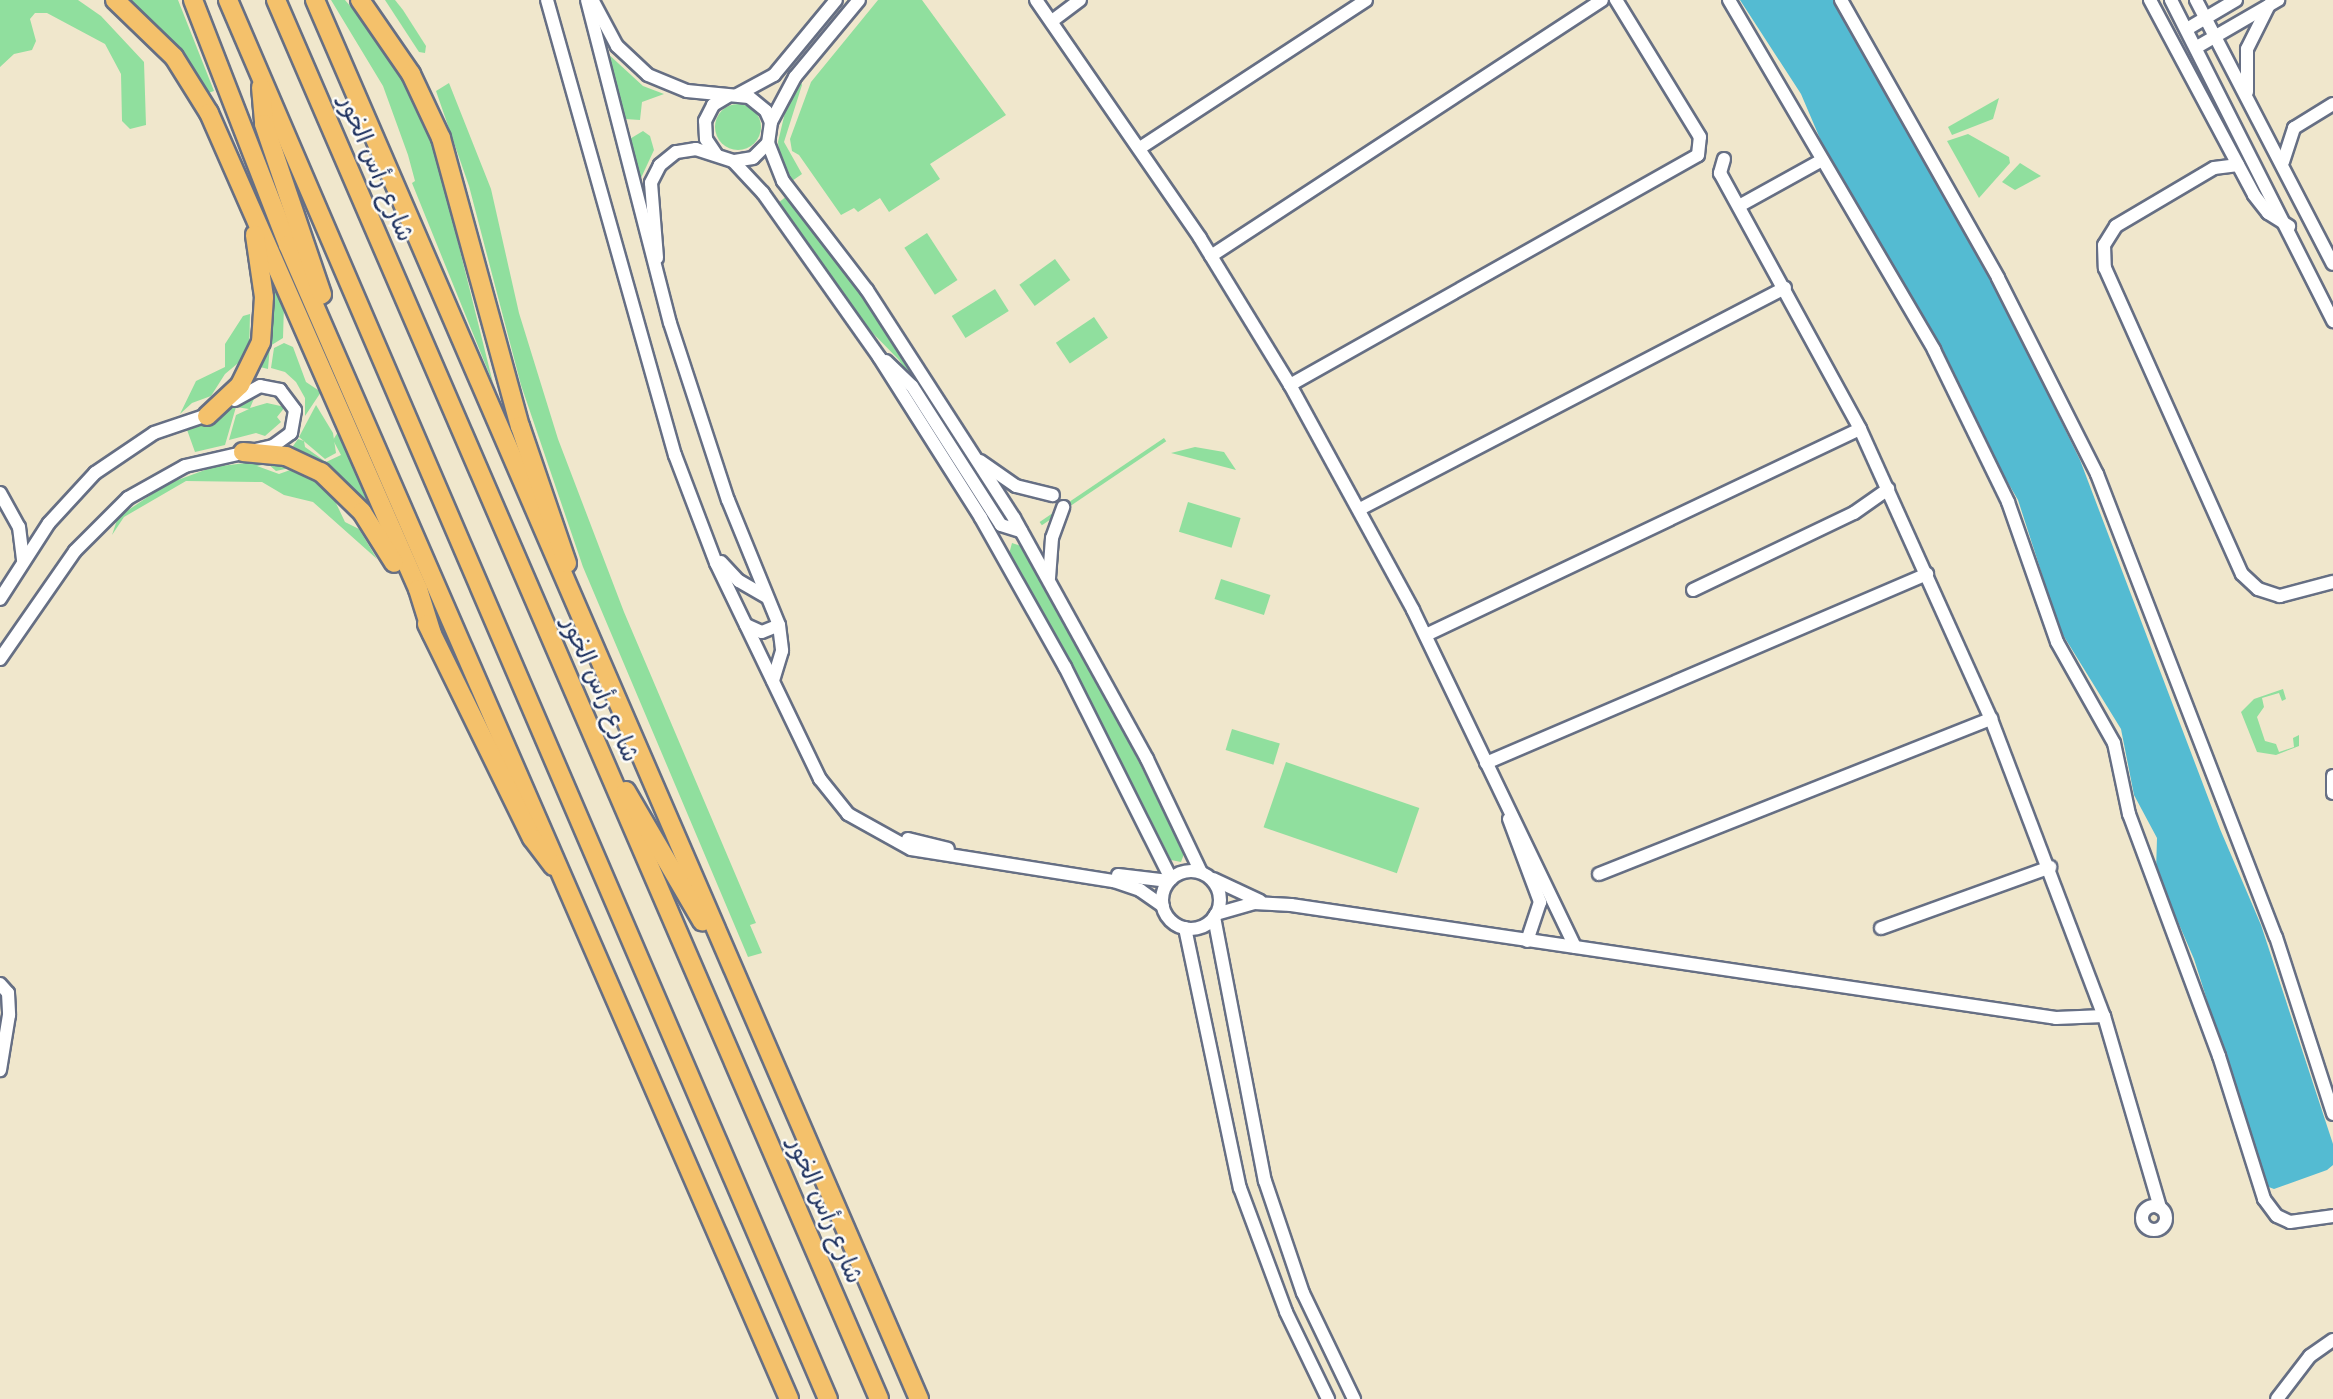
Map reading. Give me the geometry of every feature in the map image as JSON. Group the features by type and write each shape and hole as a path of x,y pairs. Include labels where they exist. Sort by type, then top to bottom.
{"highway":[{"path":"115,0 174,57 221,139 418,589 432,634"},
{"path":"192,0 288,245 789,1399"},
{"path":"228,0 828,1399"},
{"name":"شارع رأس الخور","path":"276,0 879,1399"},
{"path":"315,0 919,1399"},
{"path":"360,0 405,64 442,138 520,426 567,563 574,605"},
{"path":"262,80 264,124 306,250 361,394 373,440"},
{"path":"207,416 247,375 261,342 264,313 257,244 221,139"},
{"path":"243,453 298,459 342,489 380,539 432,634 536,845 563,876"},
{"path":"584,718 747,1000"}],"street":[{"path":"547,0 666,428 712,552 814,768 835,798 863,825 925,853 1114,881 1140,890 1163,906 1171,920 1185,928 1201,927 1215,916 1263,902"},
{"path":"590,0 617,46 648,75 687,91 733,95 759,102 771,122"},
{"path":"590,0 656,264 728,500 779,625 782,650 773,681"},
{"path":"716,153 706,139 705,121 713,105 774,75 836,0"},
{"path":"859,0 795,77 771,122 768,143 783,181 862,283 1014,518 1147,759 1206,876 1220,896 1215,916 1265,1181 1303,1293 1354,1399"},
{"path":"1037,0 1211,256 1290,385 1360,509 1426,635 1508,811 1540,902 1527,940"},
{"path":"1052,21 1080,0"},
{"path":"1140,148 1366,0"},
{"path":"1211,256 1602,0"},
{"path":"1290,385 1698,155 1700,137 1616,0"},
{"path":"1729,0 1947,374 2019,530 2057,642 2114,743 2129,814 2223,1067 2264,1199 2277,1216 2290,1222 2333,1216"},
{"path":"1841,0 1998,278 2097,474 2276,937 2333,1114"},
{"path":"2150,0 2263,208 2289,226"},
{"path":"2171,0 2289,226 2333,321"},
{"path":"2196,0 2283,162 2333,264"},
{"path":"2188,29 2236,0"},
{"path":"2197,47 2274,3"},
{"path":"2248,95 2248,49 2274,3"},
{"path":"2283,162 2294,128 2333,104"},
{"path":"733,161 753,158 768,143"},
{"path":"656,264 659,244 652,196 654,173 676,152 696,149 716,153 733,161 763,193 879,357 996,545 1132,792 1170,880 1163,906"},
{"path":"1724,159 1719,170 1860,429 1991,719 2050,867 2104,1016 2160,1208"},
{"path":"1739,206 1822,160"},
{"path":"2238,165 2214,168 2116,226 2104,245 2105,268 2242,574 2258,589 2280,596 2333,582"},
{"path":"1360,509 1784,288"},
{"path":"879,357 907,379 1001,525 1021,531"},
{"path":"0,599 23,561 65,504 110,461 154,433 207,416 252,388 275,387 286,394 295,410 291,433 279,445 171,472 118,506 75,551 0,659"},
{"path":"1426,635 1860,429"},
{"path":"974,457 1016,486 1053,495"},
{"path":"1693,590 1854,513 1888,489"},
{"path":"0,494 19,527 23,561"},
{"path":"1049,581 1050,548 1063,507"},
{"path":"989,533 1014,518"},
{"path":"996,545 1021,531"},
{"path":"712,552 739,581 767,597"},
{"path":"1486,763 1927,573"},
{"path":"746,625 762,632 779,625"},
{"path":"1599,874 1991,719"},
{"path":"2333,776 2333,793"},
{"path":"835,798 880,827 937,848 1170,880 1188,871 1206,876 1263,902 2056,1018 2104,1016"},
{"path":"1508,811 1522,831 1575,947"},
{"path":"1881,928 2050,867"},
{"path":"1185,928 1240,1188 1286,1312 1328,1399"},
{"path":"0,984 8,993 9,1015 0,1070"},
{"path":"2277,1399 2310,1356 2333,1340"}],"green space":[{"path":"0,0 78,0 101,16 144,62 146,125 130,129 122,121 121,74 105,44 47,13 35,13 30,19 36,41 32,50 14,54 0,67"},
{"path":"124,0 178,0 214,91 208,93 171,42"},
{"path":"331,0 345,0 374,34 412,95 432,138 493,383 412,183 415,181 408,155 383,86"},
{"path":"385,0 395,0 403,10 426,46 425,53 419,52"},
{"path":"878,0 922,0 1006,115 930,164 940,179 889,212 880,198 858,212 854,208 841,215 799,155 792,151 790,139 811,82"},
{"path":"606,52 643,86 664,94 642,102 640,120 625,119"},
{"path":"800,79 802,85 784,142 802,174 792,181 780,159 778,142 787,104"},
{"path":"449,83 491,189 519,313 558,439 624,612 756,923 750,925 762,953 748,957 583,567 521,385 469,186 436,91"},
{"path":"1999,98 1993,119 1952,135 1948,127"},
{"path":"738,104 754,111 761,127 754,143 738,150 722,143 715,127 722,111"},
{"path":"643,131 650,136 654,150 641,178 628,140"},
{"path":"1968,134 2009,157 2010,163 1979,198 1947,141"},
{"path":"2020,163 2041,176 2015,190 2002,182"},
{"path":"787,196 899,347 997,504 992,507 899,360 861,321 778,203"},
{"path":"927,233 957,280 935,295 904,248"},
{"path":"1055,259 1070,280 1035,306 1019,285"},
{"path":"267,262 284,305 283,338 270,346 268,369 260,367"},
{"path":"995,289 1009,311 966,338 952,316"},
{"path":"250,314 249,354 225,374 211,396 192,403 180,414 196,381 225,367 225,344 243,316"},
{"path":"1094,317 1108,338 1070,363 1056,343"},
{"path":"284,343 293,347 306,382 321,392 305,416 305,398 296,382 285,372 271,368 274,348"},
{"path":"256,394 250,408 267,403 285,407 277,417 281,422 265,436 256,433 229,440 236,415 249,409 236,407 225,445 195,452 186,427"},
{"path":"316,405 333,433 336,453 325,459 299,437"},
{"path":"338,432 369,507 330,469 291,449 298,439 304,441 305,447 326,462 341,455 333,440"},
{"path":"1164,438 1166,441 1042,525 1040,522"},
{"path":"1195,447 1224,452 1236,470 1171,453"},
{"path":"271,460 299,467 316,479 294,467 276,471 268,464 257,466 279,474 293,469 317,482 335,501 345,522 359,529 377,559 313,502 284,495 262,482 186,481 124,517 112,535 118,517 167,484 213,467"},
{"path":"1188,502 1241,518 1232,548 1179,532"},
{"path":"1012,543 1021,546 1113,709 1184,854 1181,862 1171,860 1072,664 1009,554"},
{"path":"1221,579 1270,595 1264,615 1215,599"},
{"path":"2283,689 2286,699 2282,701 2279,693 2262,698 2264,707 2257,717 2265,741 2276,744 2279,752 2294,747 2293,738 2299,735 2299,746 2276,755 2257,752 2241,712 2254,699"},
{"path":"1232,729 1280,744 1273,765 1226,750"},
{"path":"1286,762 1419,808 1397,873 1264,827"}],"water":[{"path":"1740,0 1833,0 2001,299 2080,460 2220,829 2261,925 2333,1144 2333,1165 2327,1170 2274,1189 2266,1186 2194,959 2156,871 2157,838 2134,795 2121,729 2060,630 2018,500 1975,426 1943,350 1836,176 1801,94"}]}
